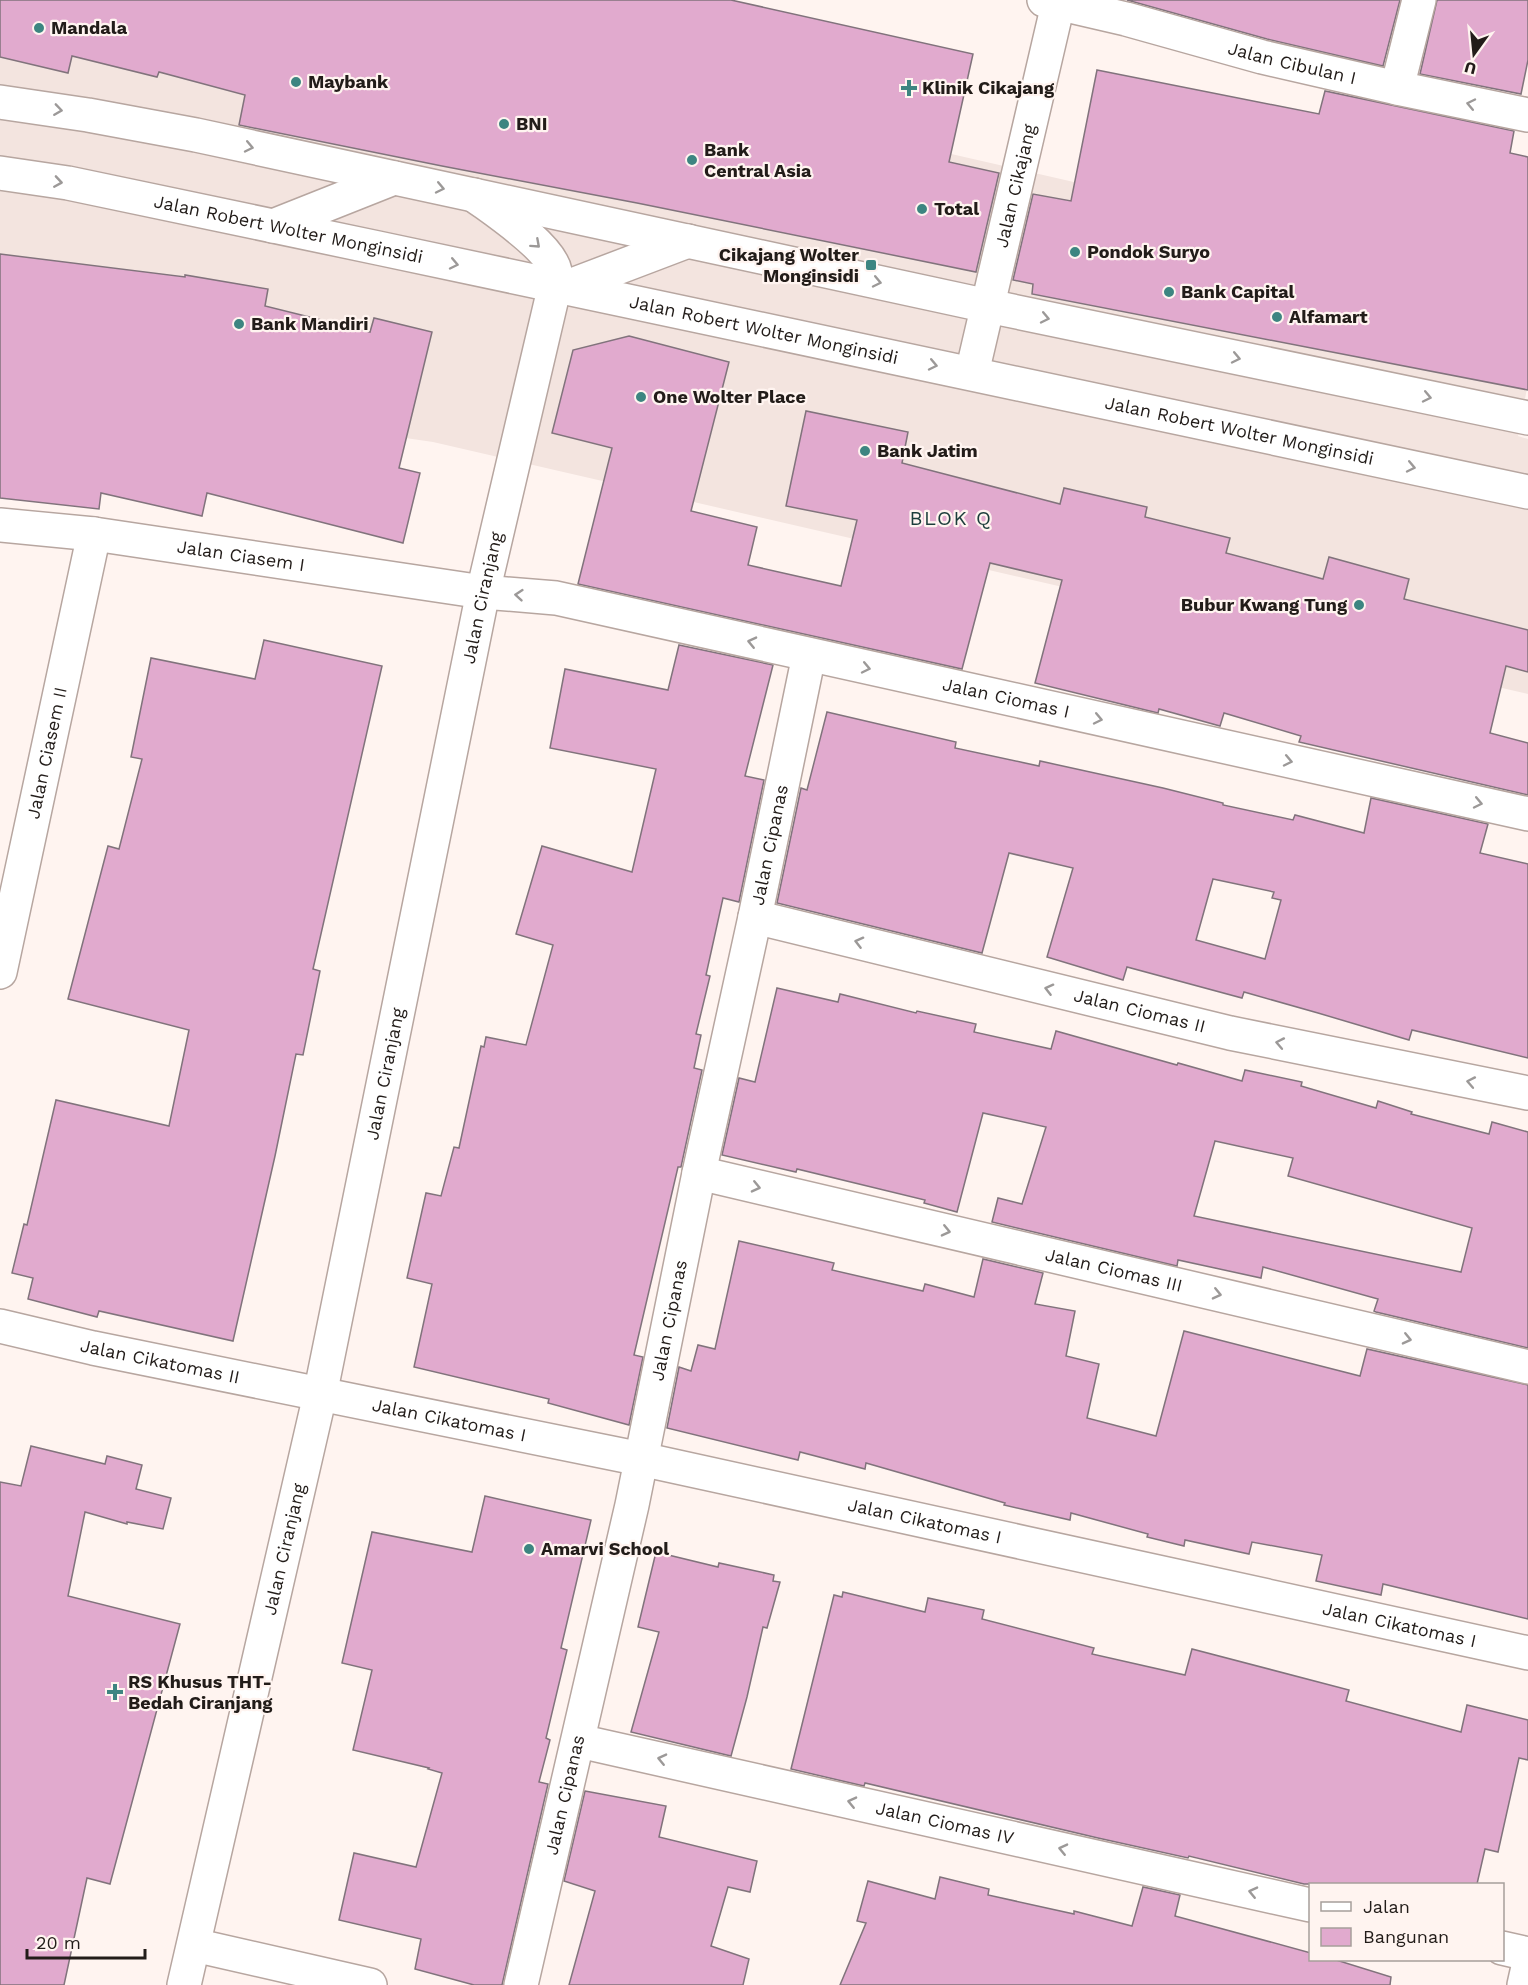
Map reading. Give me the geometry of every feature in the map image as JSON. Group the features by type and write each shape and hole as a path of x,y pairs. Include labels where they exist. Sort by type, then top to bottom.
{"street":[{"path":"1397,88 1419,0"},
{"name":"Jalan Cibulan I","path":"1053,1 1262,57 1528,115"},
{"name":"Jalan Cikajang","path":"972,374 1053,1"},
{"path":"0,102 88,115 287,155 987,306 1528,418"},
{"path":"287,155 331,203 378,248"},
{"name":"Jalan Robert Wolter Monginsidi","path":"0,173 68,183 1528,492"},
{"path":"273,226 394,178"},
{"name":"Jalan Ciranjang","path":"184,1985 320,1395 483,592 561,286 543,250 474,195"},
{"path":"590,220 672,310"},
{"path":"561,286 688,241"},
{"name":"Jalan Ciasem I","path":"0,525 94,534 483,592"},
{"name":"Jalan Ciasem II","path":"0,972 9,893 94,534"},
{"name":"Jalan Ciomas I","path":"483,592 556,598 1528,814"},
{"name":"Jalan Cipanas","path":"521,1985 632,1505 699,1173 809,655"},
{"name":"Jalan Ciomas II","path":"755,917 1230,1033 1528,1093"},
{"name":"Jalan Ciomas III","path":"699,1173 1528,1367"},
{"name":"Jalan Cikatomas II","path":"0,1326 320,1395"},
{"name":"Jalan Cikatomas I","path":"320,1395 641,1459 1528,1653"},
{"name":"Jalan Ciomas IV","path":"579,1740 1309,1905"},
{"path":"194,1945 370,1985"},
{"path":"1504,1948 1528,1954"},
{"path":"1524,1985 1528,1966"}],"shaded area":[{"path":"0,0 462,42 1528,286 1528,383 1518,436 1528,439 1528,694 433,442 0,379"}],"building":[{"path":"0,0 731,0 973,54 949,162 999,173 976,272 239,125 245,95 159,72 157,77 72,56 68,73 0,57"},
{"path":"1127,0 1400,0 1383,66 1267,39"},
{"path":"1437,0 1528,0 1528,60 1521,94 1420,74"},
{"path":"1097,70 1319,114 1325,91 1514,131 1510,153 1528,157 1528,390 1032,294 1033,284 1013,280 1033,194 1071,201"},
{"path":"0,254 185,277 185,275 268,289 265,306 370,332 374,318 432,332 399,468 420,473 403,543 207,493 202,516 101,493 99,509 0,498"},
{"path":"629,336 729,362 691,511 757,527 748,565 841,586 857,520 786,506 806,411 908,432 902,463 1060,504 1064,488 1147,507 1145,517 1230,538 1226,553 1323,579 1329,557 1409,579 1404,599 1528,630 1528,672 1506,666 1490,733 1528,743 1528,795 1299,742 1301,736 1224,713 1220,726 1159,709 1158,713 1035,683 1062,580 990,563 962,669 578,584 612,448 552,433 573,350"},
{"path":"264,640 382,666 313,969 320,971 303,1055 296,1054 233,1341 99,1311 97,1317 28,1299 33,1278 12,1273 24,1224 27,1225 56,1100 169,1126 189,1030 68,999 108,846 119,849 142,759 131,757 151,658 255,679"},
{"path":"679,645 773,665 745,776 764,780 739,902 723,898 706,975 710,976 696,1034 701,1035 694,1068 702,1070 681,1167 678,1167 634,1355 643,1357 629,1425 548,1403 549,1399 414,1367 432,1284 407,1278 426,1193 441,1196 454,1147 459,1148 481,1046 484,1047 486,1037 526,1045 553,945 516,934 542,846 632,872 656,769 550,748 565,669 668,690"},
{"path":"827,712 956,742 955,748 1039,766 1040,761 1163,788 1223,803 1223,805 1293,820 1295,815 1364,833 1371,798 1488,824 1480,853 1528,864 1528,1058 1412,1030 1409,1040 1244,992 1242,998 1127,967 1123,980 1047,957 1073,868 1009,853 982,953 777,903 801,788 807,790","holes":["1213,879 1274,892 1272,898 1281,900 1265,959 1196,940"]},
{"path":"777,988 838,1002 840,994 916,1013 917,1011 976,1024 974,1032 1051,1049 1056,1031 1242,1081 1245,1070 1302,1082 1301,1086 1376,1108 1378,1101 1412,1112 1411,1114 1489,1134 1492,1122 1528,1132 1528,1348 1376,1312 1374,1311 1378,1299 1263,1267 1261,1278 1178,1260 1177,1266 992,1222 998,1198 1022,1204 1046,1127 983,1113 957,1212 924,1203 925,1200 797,1169 796,1172 722,1155 739,1078 755,1082","holes":["1215,1141 1293,1158 1288,1176 1472,1228 1461,1272 1194,1216"]},
{"path":"739,1241 834,1263 832,1270 923,1291 925,1284 974,1297 983,1259 1043,1273 1035,1304 1075,1311 1066,1356 1099,1364 1087,1418 1156,1436 1184,1331 1360,1376 1367,1349 1528,1385 1528,1619 1383,1584 1381,1595 1316,1581 1322,1555 1252,1542 1249,1554 1185,1540 1184,1546 1071,1513 1070,1520 1004,1505 1005,1503 866,1463 865,1469 800,1452 798,1460 667,1428 679,1367 691,1371 698,1345 715,1349"},
{"path":"31,1446 105,1464 107,1456 142,1465 136,1489 171,1498 163,1529 127,1522 127,1524 85,1512 68,1596 180,1624 110,1884 87,1878 64,1985 0,1985 0,1482 21,1486"},
{"path":"485,1496 591,1520 561,1648 567,1650 546,1738 550,1740 539,1782 548,1784 502,1985 474,1985 415,1969 421,1939 339,1920 354,1853 416,1867 442,1773 353,1750 372,1670 342,1663 372,1532 472,1552"},
{"path":"656,1552 718,1567 719,1563 774,1575 773,1581 780,1582 767,1628 763,1627 731,1756 631,1732 659,1632 638,1627"},
{"path":"843,1592 925,1612 928,1598 984,1610 982,1619 1094,1648 1092,1654 1185,1675 1192,1649 1349,1690 1346,1701 1461,1732 1467,1705 1528,1720 1528,1760 1519,1758 1498,1852 1485,1849 1477,1883 1304,1884 865,1783 864,1786 791,1769 834,1595 842,1597"},
{"path":"585,1791 666,1806 659,1837 757,1861 750,1892 728,1887 711,1946 749,1959 743,1985 569,1985 595,1891 564,1881"},
{"path":"940,1877 989,1889 988,1895 1074,1914 1074,1911 1132,1926 1143,1887 1180,1895 1175,1916 1309,1952 1309,1961 1339,1961 1391,1977 1390,1985 840,1985 866,1923 857,1921 868,1881 935,1899"}],"place":[{"name":"Mandala","path":"39,28"},
{"name":"Maybank","path":"296,82"},
{"name":"Klinik Cikajang","path":"909,88"},
{"name":"BNI","path":"504,124"},
{"name":"Bank Central Asia","path":"692,160"},
{"name":"Total","path":"922,209"},
{"name":"Pondok Suryo","path":"1075,252"},
{"name":"Cikajang Wolter Monginsidi","path":"871,265"},
{"name":"Bank Capital","path":"1169,292"},
{"name":"Alfamart","path":"1277,317"},
{"name":"Bank Mandiri","path":"239,324"},
{"name":"One Wolter Place","path":"641,397"},
{"name":"Bank Jatim","path":"865,451"},
{"name":"Bubur Kwang Tung","path":"1359,605"},
{"name":"Amarvi School","path":"529,1549"},
{"name":"RS Khusus THT- Bedah Ciranjang","path":"115,1692"}],"district":[{"name":"BLOK Q","path":"951,518"}]}
